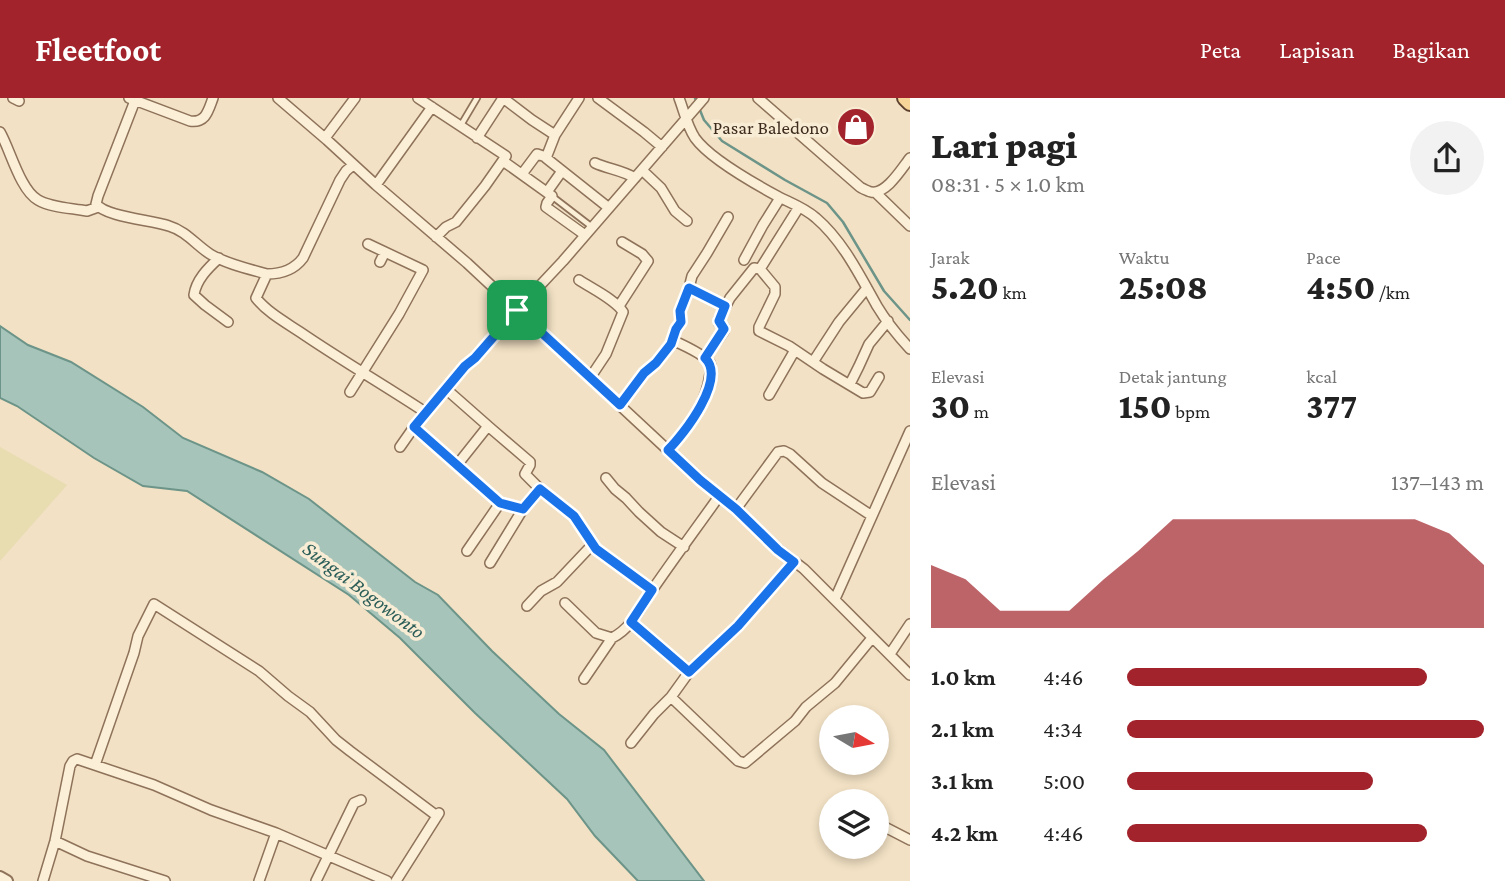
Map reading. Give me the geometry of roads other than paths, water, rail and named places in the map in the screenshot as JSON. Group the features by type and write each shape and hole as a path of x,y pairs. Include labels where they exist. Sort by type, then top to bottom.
{"main road":[{"path":"905,98 910,103"}],"street":[{"path":"212,98 204,118 196,122 134,99 96,204 103,211 170,226 219,258 267,274 281,273 297,265 303,258 340,180 353,165"},
{"path":"278,98 467,263 778,550 804,569 910,675"},
{"path":"325,138 355,98"},
{"path":"418,98 506,157 456,222 436,237"},
{"path":"477,138 503,98 555,135"},
{"path":"546,157 555,135 579,98"},
{"path":"598,98 662,148"},
{"path":"679,98 695,138 718,160 813,215 826,227 888,321 910,349"},
{"path":"758,98 860,187 876,193 910,226"},
{"path":"400,447 425,412 465,366 586,235 702,100"},
{"path":"376,185 432,107"},
{"path":"0,132 19,176 37,200 81,211 98,206"},
{"path":"522,174 537,154 546,157 609,208"},
{"path":"876,193 890,183 910,158"},
{"path":"503,161 549,194"},
{"path":"595,163 635,178"},
{"path":"642,170 661,188 675,211 687,221"},
{"path":"562,171 549,194 546,206 586,235"},
{"path":"744,260 780,198"},
{"path":"760,269 799,207"},
{"path":"620,405 644,373 664,354 681,322 680,311 692,276 728,217"},
{"path":"619,306 648,261 642,254 622,242"},
{"path":"350,392 410,296 423,270 368,244"},
{"path":"380,262 385,252"},
{"path":"219,258 207,269 194,295 228,322"},
{"path":"705,358 724,331 719,321 725,306 754,268 760,269 775,287 775,294 759,331 866,394 879,377"},
{"path":"267,274 257,295 258,301 320,346 425,412"},
{"path":"579,280 622,309 606,354 590,377"},
{"path":"689,288 725,306"},
{"path":"813,362 839,322 867,288"},
{"path":"850,384 869,344 888,321"},
{"path":"668,450 681,437 702,405 711,367 705,358 672,340"},
{"path":"769,395 795,350"},
{"path":"446,389 530,462 525,474 574,516 592,545 652,590"},
{"path":"457,466 488,426"},
{"path":"414,427 500,503 523,509"},
{"path":"835,599 910,431"},
{"path":"736,509 778,452 784,451 822,483 872,516"},
{"path":"606,478 661,532 684,547"},
{"path":"490,563 523,509 540,489"},
{"path":"584,679 612,638 622,633 631,622 720,495"},
{"path":"467,551 500,503"},
{"path":"527,606 541,591 556,582 592,545"},
{"path":"631,743 689,672 738,626 794,562"},
{"path":"565,603 596,633 612,638"},
{"path":"96,765 138,636 154,604 259,671 310,712 336,740 438,815 396,881"},
{"path":"631,622 689,672"},
{"path":"890,654 910,624"},
{"path":"671,697 738,761 745,762 835,683 872,638"},
{"path":"43,881 55,841 70,766 77,759 154,785 211,810 276,833 387,881"},
{"path":"316,881 354,803 361,800"},
{"path":"889,829 910,840"},
{"path":"259,881 276,833"},
{"path":"55,841 88,856 164,881"},
{"path":"0,877 7,881"}],"lane":[{"path":"460,126 477,98"},
{"path":"549,194 593,227"}],"water":[{"name":"Sungai Bogowonto","path":"0,326 28,345 71,362 143,407 183,438 262,472 309,499 415,582 438,595 559,714 604,750 704,881 638,881 595,836 567,799 400,638 349,595 187,491 143,486 0,398"}],"waterway":[{"path":"695,98 704,120 722,141 827,203 843,222 884,291 910,320"}],"place":[{"name":"Pasar Baledono","path":"856,127"}]}
